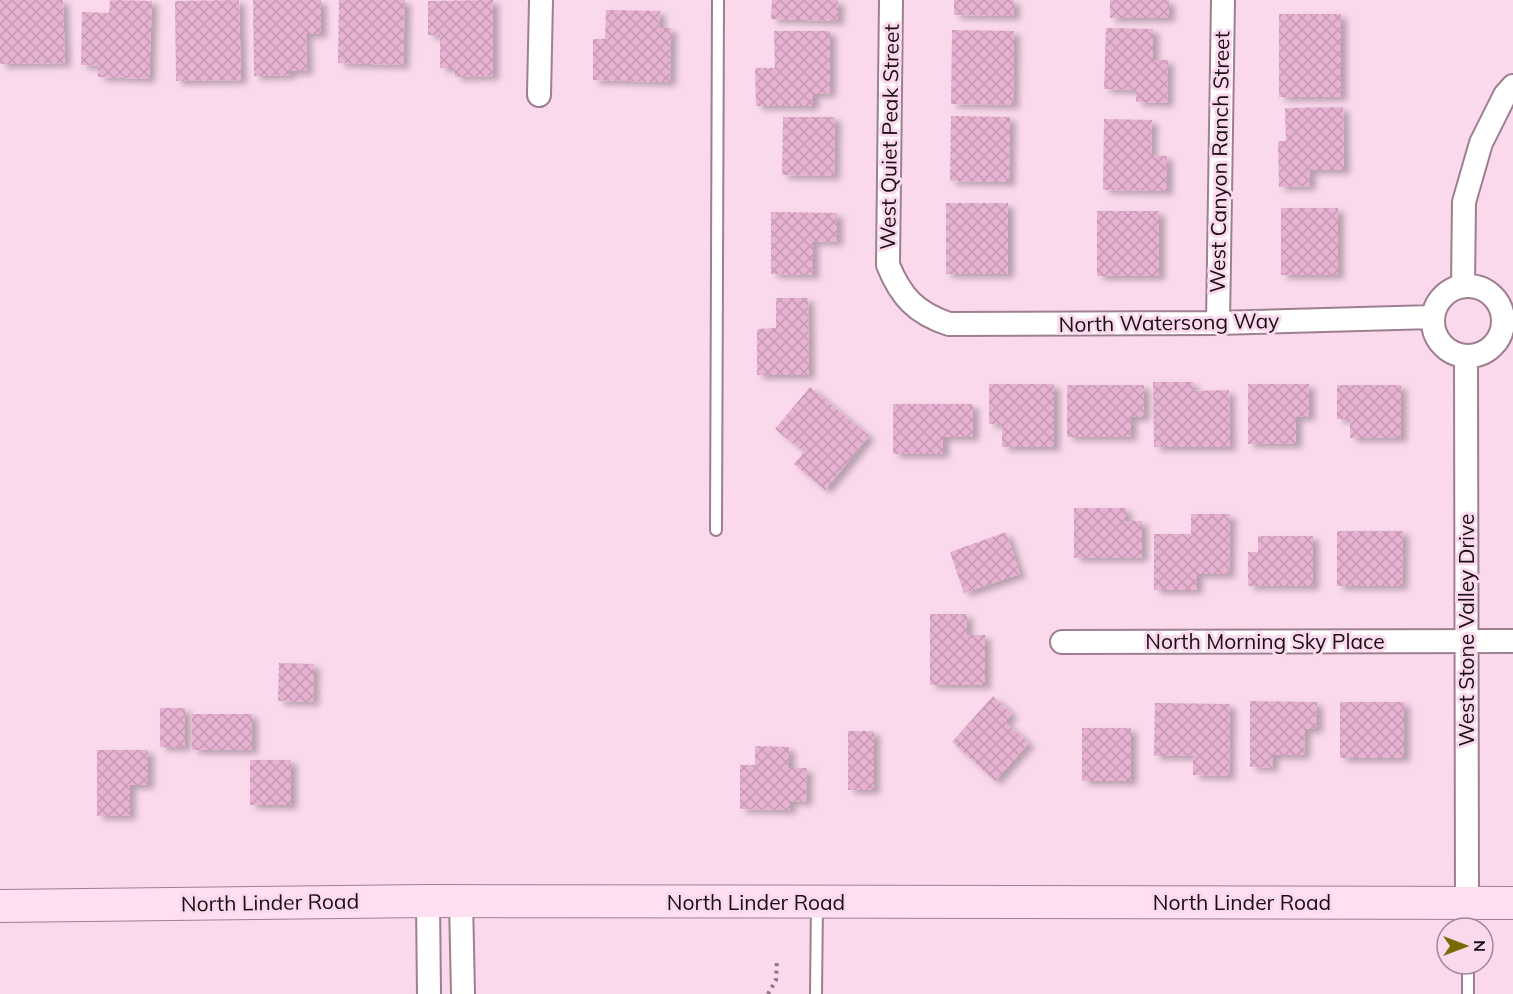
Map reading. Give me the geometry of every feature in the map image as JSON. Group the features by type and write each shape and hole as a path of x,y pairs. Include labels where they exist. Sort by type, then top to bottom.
{"main road":[{"name":"North Linder Road","path":"0,906 428,901 817,903 1467,916 1513,903"}],"street":[{"path":"539,95 541,0"},
{"name":"West Quiet Peak Street","path":"891,0 888,265 897,286 911,304"},
{"name":"West Canyon Ranch Street","path":"1218,323 1223,0"},
{"path":"1463,286 1464,202 1481,143 1505,95 1513,86"},
{"path":"1463,286 1476,287 1497,300 1508,324 1495,344 1477,356 1456,355 1441,344 1436,336 1433,317 1436,306 1452,289 1463,286"},
{"name":"North Watersong Way","path":"911,304 930,318 949,324 1218,323 1433,317"},
{"name":"West Stone Valley Drive","path":"1466,357 1467,916"},
{"name":"North Morning Sky Place","path":"1062,642 1513,641"},
{"path":"428,901 429,994"},
{"path":"461,901 463,994"}],"lane":[{"path":"716,530 718,0"},
{"path":"816,994 817,903"},
{"path":"1468,976 1468,994"}],"path":[{"path":"768,994 776,980 777,960"}],"building":[{"path":"0,0 63,0 65,63 0,64"},
{"path":"110,0 152,1 149,79 98,77 98,66 81,65 82,12 109,13"},
{"path":"239,0 241,80 176,81 175,1"},
{"path":"253,0 321,0 321,34 306,34 307,71 290,71 290,75 254,76"},
{"path":"339,0 405,0 403,65 338,63"},
{"path":"493,0 493,76 455,77 455,68 440,68 440,35 428,35 428,1"},
{"path":"772,0 838,0 838,21 771,19"},
{"path":"954,0 1014,0 1014,16 954,15"},
{"path":"1110,0 1169,0 1169,18 1110,18"},
{"path":"606,10 660,11 659,28 671,28 670,82 593,80 593,39 605,39"},
{"path":"1279,14 1341,14 1341,97 1279,97"},
{"path":"1106,28 1153,29 1153,60 1168,60 1167,103 1136,102 1136,90 1104,89"},
{"path":"952,30 1014,31 1013,105 951,104"},
{"path":"774,31 830,31 830,93 813,94 813,106 756,106 755,68 775,68"},
{"path":"1343,107 1344,170 1310,170 1310,186 1279,187 1278,141 1286,141 1285,108"},
{"path":"951,116 1010,117 1009,182 950,181"},
{"path":"783,117 835,117 834,176 782,175"},
{"path":"1104,119 1152,120 1151,155 1167,156 1167,191 1103,190"},
{"path":"946,203 1008,203 1008,274 946,274"},
{"path":"1281,208 1338,208 1338,275 1281,275"},
{"path":"1097,211 1159,211 1159,276 1097,276"},
{"path":"771,212 837,213 837,242 813,241 813,275 771,274"},
{"path":"776,298 808,298 809,375 757,375 757,329 776,328"},
{"path":"1153,382 1193,382 1193,391 1229,390 1230,447 1154,447"},
{"path":"989,384 1054,384 1054,447 1002,447 1002,424 989,424"},
{"path":"1248,384 1309,384 1309,417 1296,417 1296,444 1248,444"},
{"path":"1067,385 1144,385 1144,417 1131,417 1131,437 1067,437"},
{"path":"1337,385 1401,385 1401,438 1350,438 1350,419 1337,419"},
{"path":"810,387 869,436 825,490 794,464 804,452 775,429"},
{"path":"893,404 973,404 973,437 943,437 943,454 893,454"},
{"path":"1074,508 1126,508 1126,521 1142,521 1142,558 1074,558"},
{"path":"1191,514 1230,514 1229,574 1197,574 1197,590 1154,590 1154,534 1191,534"},
{"path":"1337,531 1403,531 1402,586 1337,586"},
{"path":"1006,532 1020,574 964,593 950,552"},
{"path":"1258,536 1313,536 1313,586 1248,586 1248,552 1258,552"},
{"path":"930,614 967,614 967,635 985,635 985,685 930,685"},
{"path":"279,663 314,664 313,702 278,701"},
{"path":"993,696 1012,714 1005,722 1029,743 995,781 952,742"},
{"path":"1250,701 1317,702 1317,729 1305,729 1304,755 1273,755 1272,768 1250,767"},
{"path":"1340,702 1404,702 1404,758 1340,758"},
{"path":"1155,703 1230,704 1229,776 1193,775 1193,756 1154,756"},
{"path":"160,708 185,708 185,747 160,747"},
{"path":"192,714 252,714 252,750 192,750"},
{"path":"1082,728 1131,728 1131,781 1082,781"},
{"path":"848,731 874,731 874,790 848,790"},
{"path":"755,746 789,747 789,768 807,768 806,802 790,801 790,810 740,809 740,765 755,765"},
{"path":"97,750 148,750 148,785 130,785 130,816 97,816"},
{"path":"250,760 291,760 291,805 250,805"}]}
